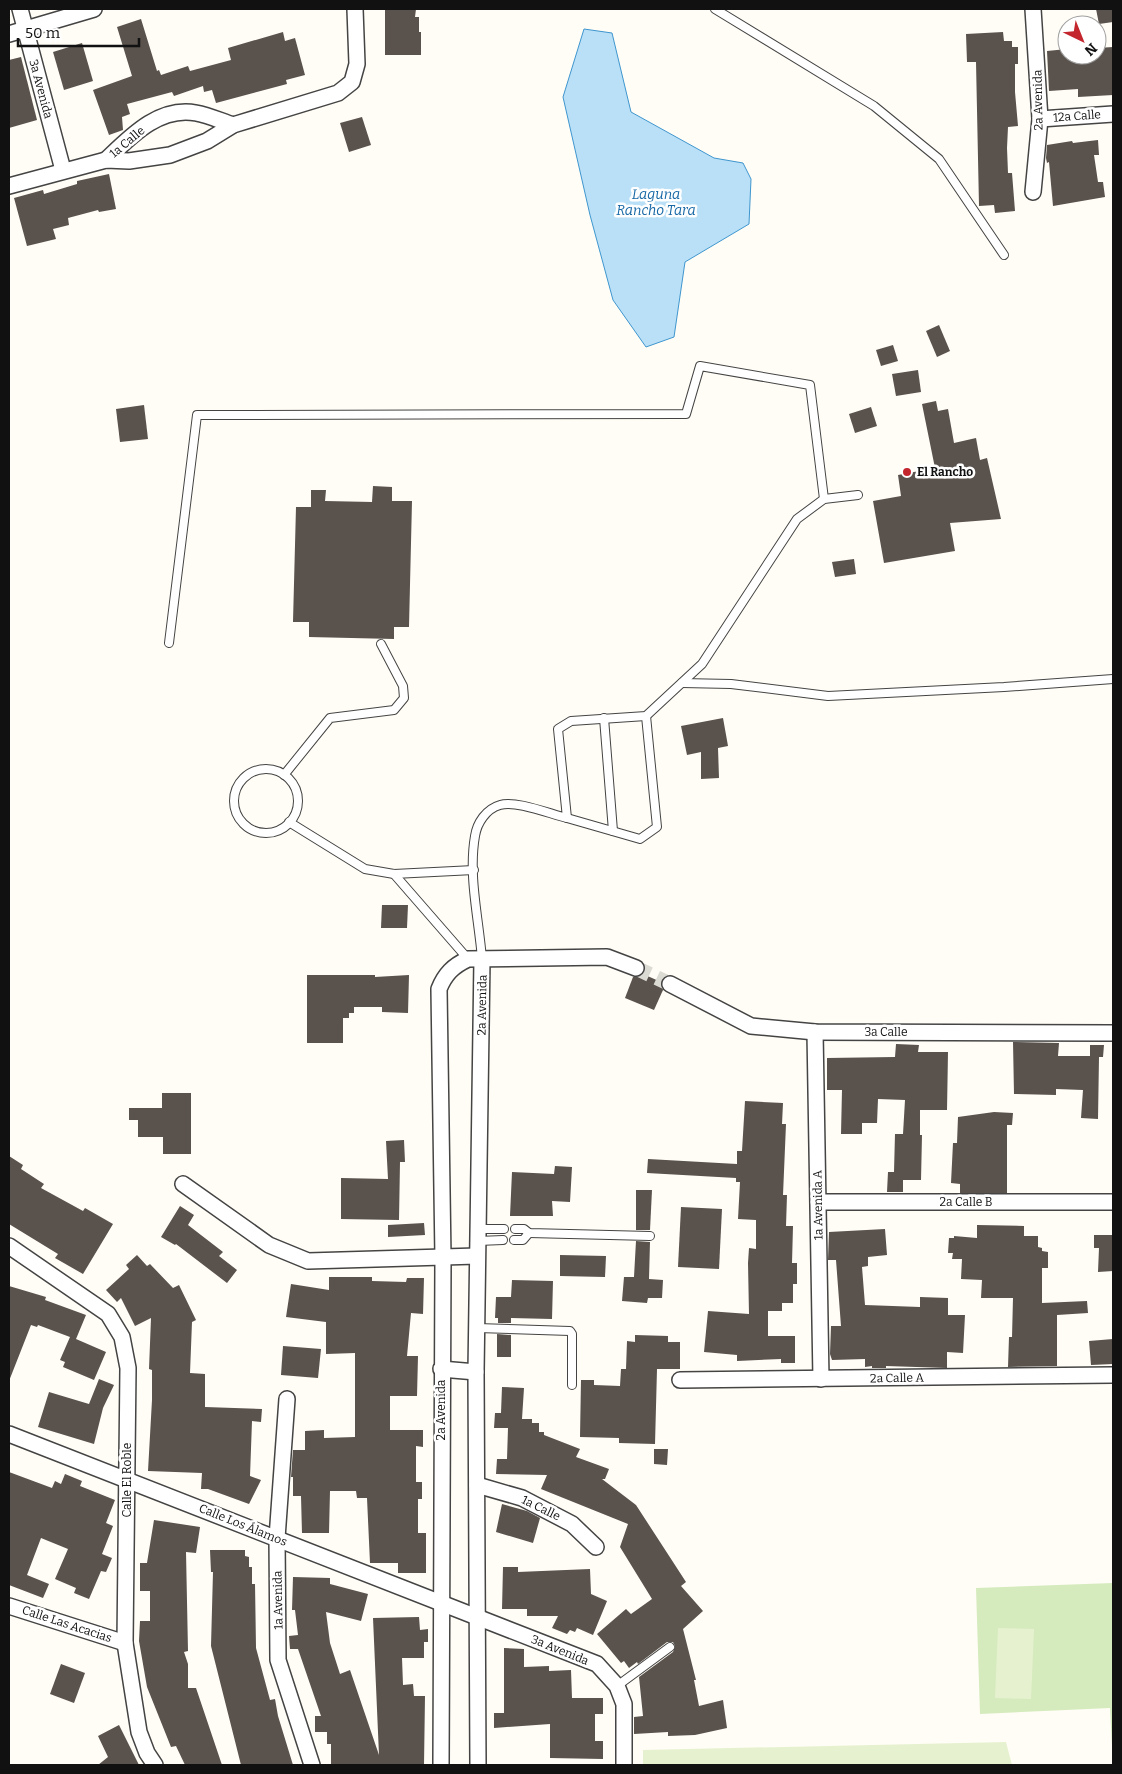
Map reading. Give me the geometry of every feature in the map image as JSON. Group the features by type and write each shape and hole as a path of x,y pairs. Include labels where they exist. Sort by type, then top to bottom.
{"street":[{"name":"3a Avenida","path":"20,9 63,170"},
{"path":"9,34 94,9"},
{"name":"1a Calle","path":"9,186 106,160 129,161 170,155 206,140 233,125 338,94 352,82 357,64 356,9"},
{"name":"2a Avenida","path":"1033,9 1040,119 1034,192"},
{"name":"1a Calle","path":"106,160 134,133 164,116 194,112 233,125"},
{"name":"12a Calle","path":"1040,119 1113,114"},
{"path":"475,959 606,957 636,968"},
{"name":"2a Avenida","path":"441,1765 441,1369 443,1258 438,989 444,976 455,965 475,959 478,1242 476,1372 478,1765"},
{"name":"3a Calle","path":"670,984 751,1026 815,1032 1113,1032"},
{"name":"1a Avenida A","path":"815,1032 821,1378"},
{"path":"184,1184 269,1245 308,1261 443,1258 478,1242"},
{"name":"2a Calle B","path":"818,1202 1113,1202"},
{"name":"Calle El Roble","path":"9,1246 108,1314 122,1337 128,1368 125,1643 139,1732 147,1753 155,1765"},
{"path":"441,1369 476,1372"},
{"name":"2a Calle A","path":"680,1380 1113,1375"},
{"name":"1a Avenida","path":"287,1399 277,1538 278,1660 312,1765"},
{"name":"Calle Los Álamos","path":"9,1434 277,1538 442,1605 477,1617"},
{"name":"1a Calle","path":"477,1485 522,1498 572,1524 596,1547"},
{"name":"Calle Las Acacias","path":"9,1606 125,1643"},
{"name":"3a Avenida","path":"477,1617 597,1664 617,1686 624,1704 624,1765"}],"lane":[{"path":"715,9 874,106 939,159 1004,255"},
{"path":"169,643 197,415 686,414 700,366 810,385 824,499"},
{"path":"567,818 558,729 571,721 646,716 702,664 797,518 824,499 858,495"},
{"path":"284,775 330,718 394,710 404,698 403,686 381,644"},
{"path":"682,682 731,684 828,696 1113,679"},
{"path":"475,959 475,836 482,816 500,805 518,805 640,839 657,827 646,716"},
{"path":"604,718 612,831"},
{"path":"274,770 284,775 292,782 296,792 297,803 295,813 289,822 280,828 261,832 243,823 234,805 238,785 253,771 274,770"},
{"path":"289,822 365,869 394,874 474,870"},
{"path":"394,874 475,959"},
{"path":"478,1242 504,1229"},
{"path":"515,1229 524,1229 529,1233 650,1236"},
{"path":"514,1240 523,1240 529,1233"},
{"path":"478,1242 503,1240"},
{"path":"477,1328 566,1329 572,1334 572,1385"},
{"path":"617,1686 670,1647"}],"green space":[{"path":"1113,1583 1113,1765 1110,1708 980,1714 976,1588"},
{"path":"998,1628 1034,1629 1031,1699 995,1698"},
{"path":"1006,1742 1012,1765 643,1765 643,1750"}],"water":[{"name":"Laguna Rancho Tara","path":"584,29 612,33 631,112 714,158 743,163 751,179 749,224 685,262 674,337 646,347 613,300 590,215 563,97"}],"building":[{"path":"385,9 416,9 415,17 419,17 419,32 421,32 421,55 385,55"},
{"path":"1096,9 1113,9 1113,22 1107,23 1107,15 1097,15"},
{"path":"141,19 157,71 159,70 161,75 188,66 190,71 231,60 228,48 283,32 285,41 295,38 305,75 286,80 287,84 216,103 212,90 204,92 203,86 174,96 172,92 127,104 130,114 122,117 123,130 109,135 93,90 132,76 117,27"},
{"path":"1003,32 1004,41 1012,41 1012,47 1018,47 1018,64 1015,64 1015,92 1018,126 1008,127 1007,148 1008,173 1012,173 1015,211 995,213 994,205 979,206 976,62 967,62 966,34"},
{"path":"82,43 93,81 64,90 53,52"},
{"path":"1107,47 1113,47 1113,95 1078,97 1078,89 1049,91 1047,51 1057,50 1057,65 1107,65"},
{"path":"21,57 37,120 9,128 9,60"},
{"path":"362,117 371,145 349,152 340,123"},
{"path":"1098,140 1099,155 1094,155 1098,182 1103,182 1105,197 1053,206 1049,162 1047,163 1046,158 1047,145 1072,141 1073,143"},
{"path":"109,174 116,209 99,212 98,210 68,218 69,225 53,229 56,239 27,246 14,198 43,190 44,194 77,184 77,181"},
{"path":"939,325 950,351 937,357 926,331"},
{"path":"893,345 898,361 881,366 876,350"},
{"path":"918,370 921,392 896,396 892,374"},
{"path":"936,401 938,411 948,409 954,443 976,438 980,460 987,458 1001,519 950,523 955,551 884,563 873,501 901,496 898,475 935,468 922,404"},
{"path":"144,405 148,439 120,442 116,409"},
{"path":"871,407 877,426 855,433 849,414"},
{"path":"373,486 392,487 392,501 412,501 409,627 394,627 394,639 309,637 309,622 293,622 296,507 311,507 311,490 326,490 325,501 372,502"},
{"path":"854,559 856,574 835,577 832,562"},
{"path":"723,718 728,746 718,748 719,778 701,779 701,752 687,755 681,726"},
{"path":"382,905 408,905 407,928 381,928"},
{"path":"643,974 661,982 663,990 654,1010 625,998 633,977"},
{"path":"307,975 375,975 375,977 409,975 408,1013 382,1012 382,1007 354,1007 354,1013 349,1013 349,1018 343,1018 343,1043 307,1043"},
{"path":"1013,1042 1059,1043 1058,1056 1090,1056 1090,1045 1104,1045 1103,1057 1099,1057 1098,1119 1081,1118 1083,1090 1056,1089 1056,1095 1014,1094"},
{"path":"896,1044 919,1045 918,1052 948,1052 947,1110 920,1110 920,1135 922,1135 921,1180 903,1180 903,1192 887,1192 888,1172 894,1172 895,1134 903,1134 905,1100 878,1099 877,1123 862,1123 862,1134 841,1134 842,1090 827,1090 827,1058 895,1057"},
{"path":"162,1093 191,1093 191,1154 163,1154 163,1137 138,1137 138,1120 129,1120 129,1108 162,1108"},
{"path":"745,1101 783,1103 782,1124 786,1124 783,1195 787,1195 786,1226 793,1226 792,1263 797,1263 797,1284 793,1284 793,1303 782,1303 782,1311 768,1311 768,1336 795,1336 795,1363 781,1363 781,1359 737,1361 737,1355 704,1352 708,1311 749,1314 749,1248 756,1249 756,1220 738,1219 740,1182 736,1182 736,1178 647,1173 648,1159 737,1164 737,1151 742,1151"},
{"path":"994,1112 1013,1113 1012,1125 1007,1125 1007,1193 960,1193 960,1184 951,1183 953,1143 957,1143 958,1117"},
{"path":"404,1140 405,1162 400,1162 399,1220 341,1219 341,1178 388,1179 386,1141"},
{"path":"9,1156 23,1165 21,1169 44,1184 41,1188 83,1211 85,1208 113,1224 83,1274 55,1258 58,1254 9,1224"},
{"path":"555,1166 572,1167 570,1202 552,1201 553,1216 510,1216 512,1172 554,1174"},
{"path":"636,1190 652,1190 650,1230 636,1230"},
{"path":"180,1206 194,1215 188,1225 223,1252 219,1256 237,1270 227,1283 176,1244 161,1237"},
{"path":"681,1207 722,1209 719,1269 678,1267"},
{"path":"424,1223 425,1235 388,1237 388,1225"},
{"path":"977,1225 1024,1226 1024,1236 1038,1236 1038,1247 1042,1248 1042,1251 1048,1252 1048,1268 1042,1268 1042,1303 1087,1301 1088,1313 1057,1315 1057,1366 1008,1367 1009,1337 1012,1337 1013,1298 981,1298 982,1280 961,1279 962,1259 952,1259 953,1253 948,1253 949,1238 954,1238 954,1236 977,1238"},
{"path":"885,1229 887,1255 868,1257 868,1266 862,1267 865,1305 920,1307 920,1297 948,1298 948,1315 965,1315 963,1353 947,1352 947,1368 886,1366 886,1368 872,1368 872,1366 865,1367 865,1359 832,1360 830,1354 831,1326 841,1326 836,1260 828,1260 829,1232"},
{"path":"1094,1235 1113,1235 1113,1271 1098,1272 1099,1248 1094,1248"},
{"path":"636,1241 650,1242 649,1279 663,1280 662,1298 648,1298 647,1303 622,1301 624,1277 634,1277"},
{"path":"137,1255 147,1266 150,1264 173,1288 179,1285 196,1320 192,1322 190,1373 205,1374 205,1407 262,1409 261,1422 252,1421 250,1476 261,1480 249,1504 208,1489 201,1489 202,1473 148,1471 152,1400 152,1370 149,1369 151,1318 135,1326 121,1298 117,1302 106,1290 129,1269 126,1265"},
{"path":"560,1255 606,1256 605,1277 560,1276"},
{"path":"329,1277 372,1277 372,1281 406,1282 407,1278 424,1278 423,1314 411,1313 407,1356 418,1356 417,1396 390,1396 390,1430 423,1430 423,1447 416,1446 416,1482 422,1482 422,1499 418,1499 418,1533 426,1533 426,1573 398,1573 398,1563 370,1563 367,1498 357,1498 356,1491 330,1491 329,1533 302,1533 301,1496 293,1496 293,1477 291,1477 293,1450 305,1450 305,1431 324,1430 324,1438 355,1437 355,1353 326,1354 326,1322 286,1317 291,1284 329,1290"},
{"path":"512,1280 553,1281 552,1319 511,1318 511,1323 498,1323 498,1318 495,1318 496,1297 511,1297"},
{"path":"9,1286 46,1297 45,1300 86,1315 76,1339 106,1352 94,1380 63,1367 65,1362 60,1360 70,1337 38,1325 37,1327 31,1325 9,1381"},
{"path":"497,1334 511,1335 511,1357 497,1357"},
{"path":"635,1335 668,1336 668,1342 680,1342 680,1369 657,1369 655,1444 619,1443 619,1438 580,1437 581,1380 594,1380 594,1385 620,1386 621,1369 626,1369 627,1341 635,1342"},
{"path":"1113,1339 1113,1364 1091,1365 1089,1341"},
{"path":"283,1346 321,1349 318,1378 281,1375"},
{"path":"99,1379 114,1385 103,1408 94,1444 38,1427 49,1392 89,1404"},
{"path":"502,1387 524,1388 522,1419 532,1419 532,1423 539,1423 539,1432 544,1432 544,1435 580,1449 576,1457 609,1469 605,1479 602,1479 636,1505 686,1582 681,1586 703,1611 683,1629 696,1680 694,1680 699,1706 723,1700 727,1728 695,1735 668,1736 668,1732 634,1734 634,1717 643,1716 639,1677 673,1652 675,1646 673,1642 667,1642 638,1664 637,1662 629,1668 624,1661 621,1663 597,1634 626,1609 631,1614 652,1599 620,1547 628,1524 541,1489 547,1475 496,1474 497,1459 507,1459 508,1428 494,1428 495,1413 501,1413"},
{"path":"654,1449 668,1449 667,1465 654,1464"},
{"path":"9,1472 52,1488 55,1481 61,1484 65,1474 82,1481 80,1486 115,1500 106,1523 113,1526 102,1554 112,1558 106,1572 101,1571 89,1599 74,1593 76,1588 55,1579 68,1549 41,1538 27,1575 49,1584 43,1598 9,1585"},
{"path":"502,1504 527,1511 540,1518 533,1543 496,1532"},
{"path":"154,1520 200,1527 196,1553 186,1552 188,1651 184,1652 188,1664 188,1688 196,1688 222,1765 185,1765 176,1746 171,1747 147,1687 139,1641 140,1621 150,1621 150,1591 140,1591 140,1563 147,1563"},
{"path":"210,1550 245,1550 245,1556 249,1557 249,1567 252,1567 252,1584 255,1584 256,1648 270,1700 275,1699 278,1716 293,1765 241,1765 211,1646 213,1572 211,1572"},
{"path":"503,1567 518,1567 518,1572 590,1569 591,1594 607,1601 593,1635 577,1628 575,1632 570,1630 567,1634 552,1628 558,1616 527,1616 527,1609 502,1609"},
{"path":"293,1577 330,1578 330,1584 368,1594 361,1621 326,1612 330,1643 340,1674 350,1670 379,1755 373,1618 419,1617 420,1630 428,1629 428,1642 424,1642 424,1658 402,1658 403,1685 413,1684 414,1696 425,1696 424,1765 331,1765 331,1744 327,1744 327,1732 315,1732 315,1716 321,1716 298,1649 290,1649 289,1636 298,1635 295,1610 292,1610"},
{"path":"504,1648 524,1649 524,1667 549,1666 549,1671 571,1670 572,1698 603,1698 603,1714 595,1714 595,1741 603,1741 603,1759 550,1758 550,1724 494,1728 494,1713 504,1713"},
{"path":"61,1664 85,1673 74,1703 50,1694"},
{"path":"119,1725 139,1765 98,1765 108,1757 98,1736"}],"tunnel":[{"path":"636,968 670,984"}],"place":[{"name":"El Rancho","path":"907,472"}]}
